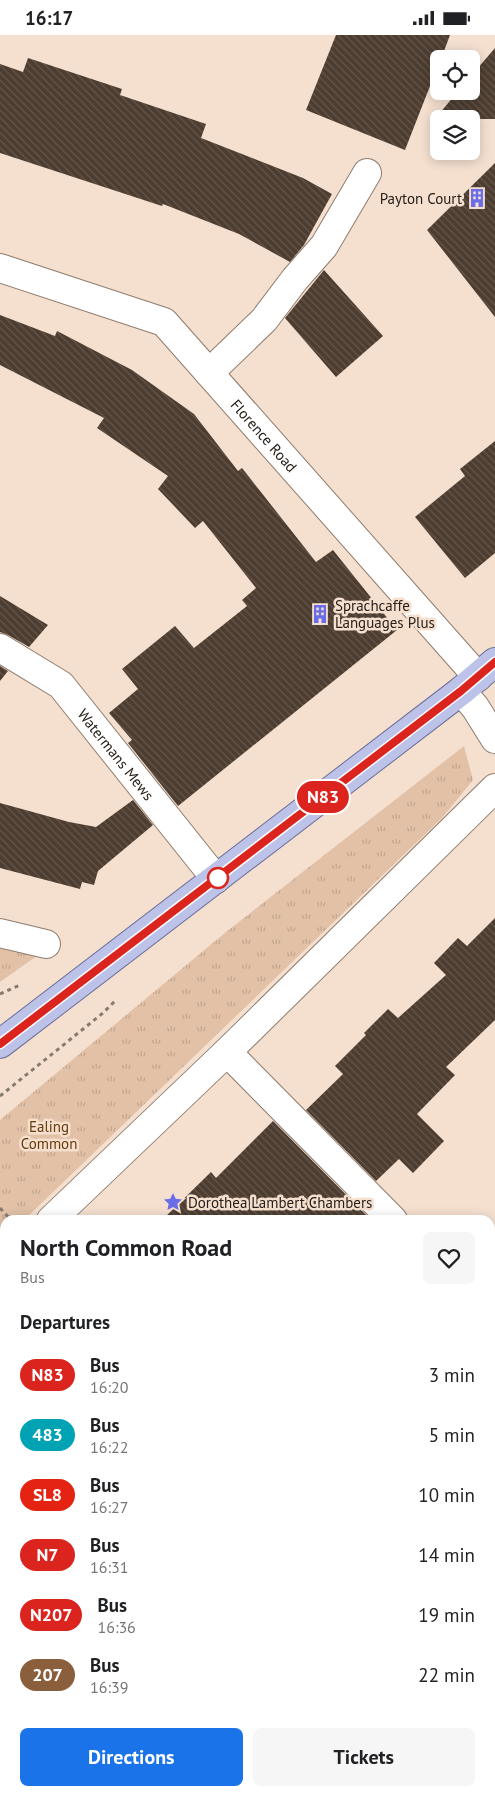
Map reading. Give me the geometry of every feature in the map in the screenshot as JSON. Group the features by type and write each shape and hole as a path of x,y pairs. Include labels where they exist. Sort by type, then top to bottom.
{"main road":[{"path":"5,1033 216,879 478,677"}],"street":[{"path":"209,373 264,320 295,279 324,246 367,173"},
{"name":"Florence Road","path":"0,268 164,322 478,677 475,707 495,739"},
{"name":"Watermans Mews","path":"0,648 62,685 216,879"},
{"path":"56,1215 226,1052 495,788"},
{"path":"0,933 46,944"},
{"path":"226,1052 388,1215"}],"green space":[{"name":"Ealing Common","path":"464,746 473,780 442,818 29,1215 0,1215 0,1120 226,932"},
{"path":"0,942 41,953 0,982"}],"building":[{"path":"336,35 450,35 444,50 430,50 430,86 405,150 306,110"},
{"path":"495,48 495,119 480,119 480,110 442,110 451,100 480,100 480,66"},
{"path":"28,58 122,89 120,95 206,124 201,138 303,178 332,194 304,245 290,262 239,234 163,204 162,206 0,153 0,64 23,72"},
{"name":"Payton Court","path":"495,163 495,317 427,230"},
{"path":"324,270 383,336 336,377 285,318"},
{"path":"0,315 55,336 57,331 132,370 194,414 238,471 242,468 316,562 333,550 397,630 178,806 128,743 132,740 109,713 138,689 122,669 175,626 194,648 247,606 242,600 256,588 203,521 195,528 158,489 168,476 97,428 104,418 0,365"},
{"path":"495,441 495,553 465,578 415,517 465,476 460,469"},
{"path":"0,596 48,625 29,647 0,632"},
{"path":"0,666 8,671 0,681"},
{"path":"133,800 153,825 98,871 94,885 82,882 80,889 0,868 0,803 69,822 96,827"},
{"path":"495,918 495,1020 446,1067 455,1075 417,1114 444,1141 413,1173 399,1159 376,1181 306,1110 343,1074 335,1066 366,1035 364,1033 388,1009 398,1018 446,975 434,963 458,938 467,946"},
{"path":"273,1121 366,1215 167,1215 211,1172 216,1178"}],"bus line":[{"name":"N83","path":"0,1044 461,691 495,662"}],"place":[{"name":"Payton Court","path":"477,198"},
{"name":"Sprachcaffe Languages Plus","path":"320,614"},
{"name":"Dorothea Lambert Chambers","path":"173,1202"}]}
